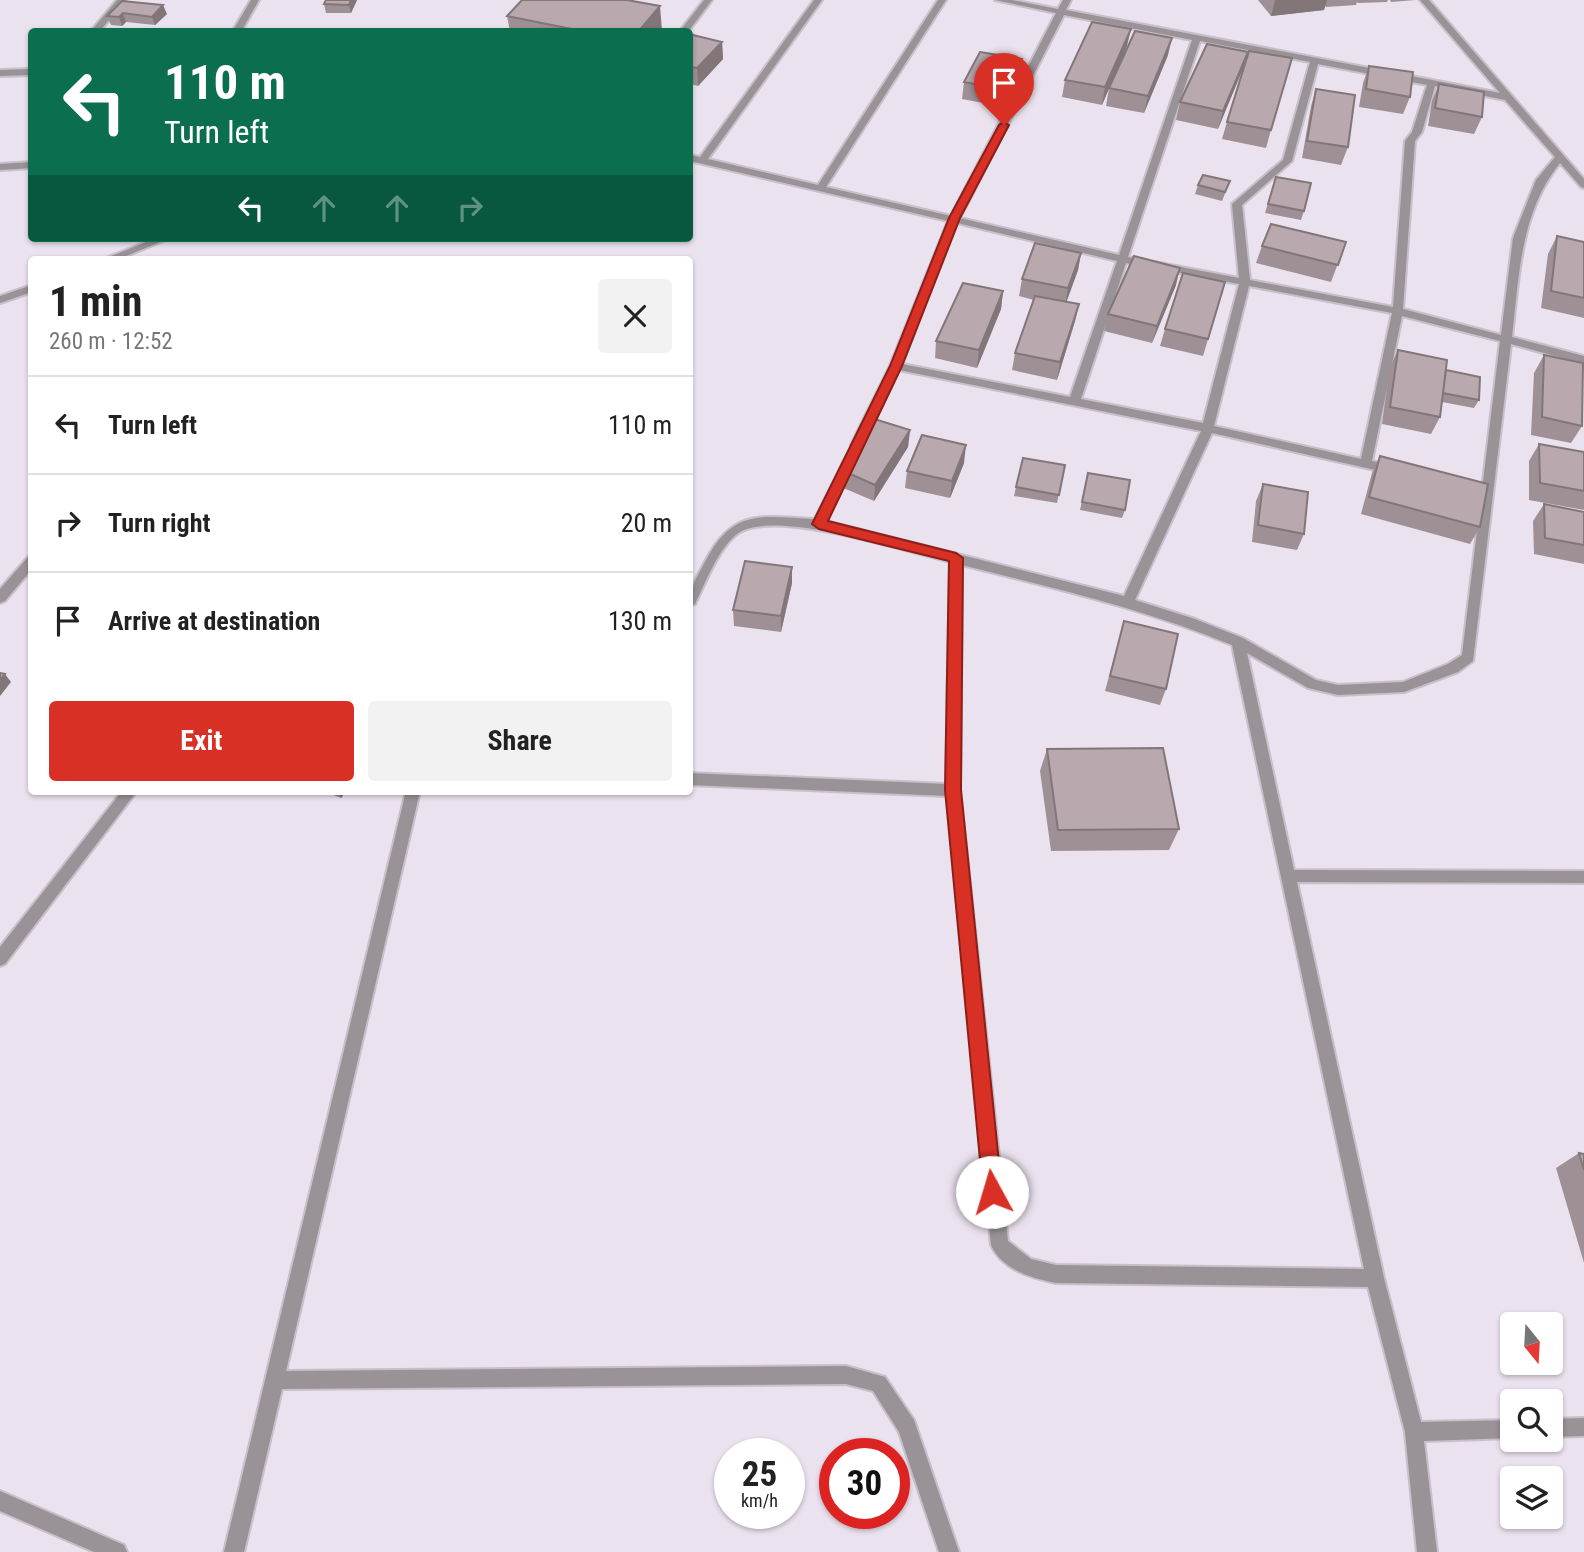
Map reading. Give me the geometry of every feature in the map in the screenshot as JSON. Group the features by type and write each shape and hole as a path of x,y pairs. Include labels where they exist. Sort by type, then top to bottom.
{"street":[{"path":"98,28 122,0"},
{"path":"238,28 255,0"},
{"path":"686,28 708,0"},
{"path":"702,161 818,0"},
{"path":"820,189 942,0"},
{"path":"999,0 1066,5 1197,37 1506,97"},
{"path":"1424,0 1584,185"},
{"path":"819,524 896,366 955,218 1066,5"},
{"path":"1074,403 1197,37"},
{"path":"1128,602 1208,428 1245,282 1237,204 1287,161 1315,59"},
{"path":"0,73 28,72"},
{"path":"1366,463 1398,311 1409,141 1418,132 1432,82"},
{"path":"693,595 726,533 741,524 758,521 819,524 1128,602 1190,622 1238,642 1313,684 1338,690 1404,687 1452,668 1468,657 1479,494 1507,340 1518,238 1541,180 1560,157"},
{"path":"693,159 1123,259 1398,311 1584,360"},
{"path":"0,167 28,165"},
{"path":"116,256 151,242"},
{"path":"0,300 28,290"},
{"path":"896,366 1208,428 1406,474"},
{"path":"956,558 953,790 995,1219 1000,1245 1013,1261 1032,1270 1056,1274 1375,1278"},
{"path":"0,598 28,565"},
{"path":"1238,642 1375,1278 1414,1432 1427,1552"},
{"path":"693,779 953,790"},
{"path":"0,958 127,795"},
{"path":"234,1552 412,795"},
{"path":"1288,876 1584,877"},
{"path":"274,1380 846,1375 879,1384 907,1427 949,1552"},
{"path":"1563,1428 1584,1427"},
{"path":"1414,1432 1500,1429"},
{"path":"0,1501 117,1552"}],"building":[{"path":"326,0 351,0 349,5 324,4"},
{"path":"522,0 627,0 660,6 641,28 567,28 507,16"},
{"path":"122,1 163,5 152,17 123,13 119,17 107,16"},
{"path":"1092,22 1131,29 1105,87 1065,80"},
{"path":"1135,31 1172,38 1148,96 1109,88"},
{"path":"693,35 722,42 697,68 693,67"},
{"path":"1207,44 1248,52 1223,111 1180,102"},
{"path":"1249,51 1292,58 1271,130 1227,122"},
{"path":"980,52 1022,59 1007,90 964,82"},
{"path":"1369,66 1413,72 1410,97 1366,89"},
{"path":"1439,84 1484,92 1482,117 1435,108"},
{"path":"1316,89 1355,95 1348,147 1307,141"},
{"path":"1203,175 1230,181 1225,192 1198,185"},
{"path":"1276,177 1311,183 1304,211 1268,204"},
{"path":"1271,224 1346,242 1338,265 1262,246"},
{"path":"1557,236 1584,242 1584,298 1551,291"},
{"path":"1035,243 1081,253 1068,288 1022,279"},
{"path":"1134,256 1180,268 1157,326 1108,314"},
{"path":"1183,273 1225,282 1208,339 1165,329"},
{"path":"963,283 1003,291 979,350 936,341"},
{"path":"1035,296 1079,304 1060,362 1015,353"},
{"path":"1398,350 1447,360 1440,417 1390,407"},
{"path":"1544,355 1583,363 1582,426 1542,417"},
{"path":"1446,370 1480,377 1479,400 1443,393"},
{"path":"871,418 910,430 875,485 841,470"},
{"path":"922,435 966,445 952,481 907,471"},
{"path":"1539,444 1584,452 1584,491 1540,483"},
{"path":"1380,456 1488,484 1480,527 1369,497"},
{"path":"1023,458 1065,465 1059,495 1016,487"},
{"path":"1088,473 1130,480 1125,510 1082,502"},
{"path":"1263,484 1308,492 1304,534 1258,525"},
{"path":"1544,504 1584,512 1584,545 1545,538"},
{"path":"745,561 792,567 781,616 733,610"},
{"path":"1124,621 1178,634 1166,689 1110,676"},
{"path":"1163,748 1179,829 1058,830 1047,749"},
{"path":"1579,1153 1584,1154 1584,1170"}],"route":[{"path":"992,1192 953,790 956,558 819,524 896,366 955,218 1004,125"}]}
